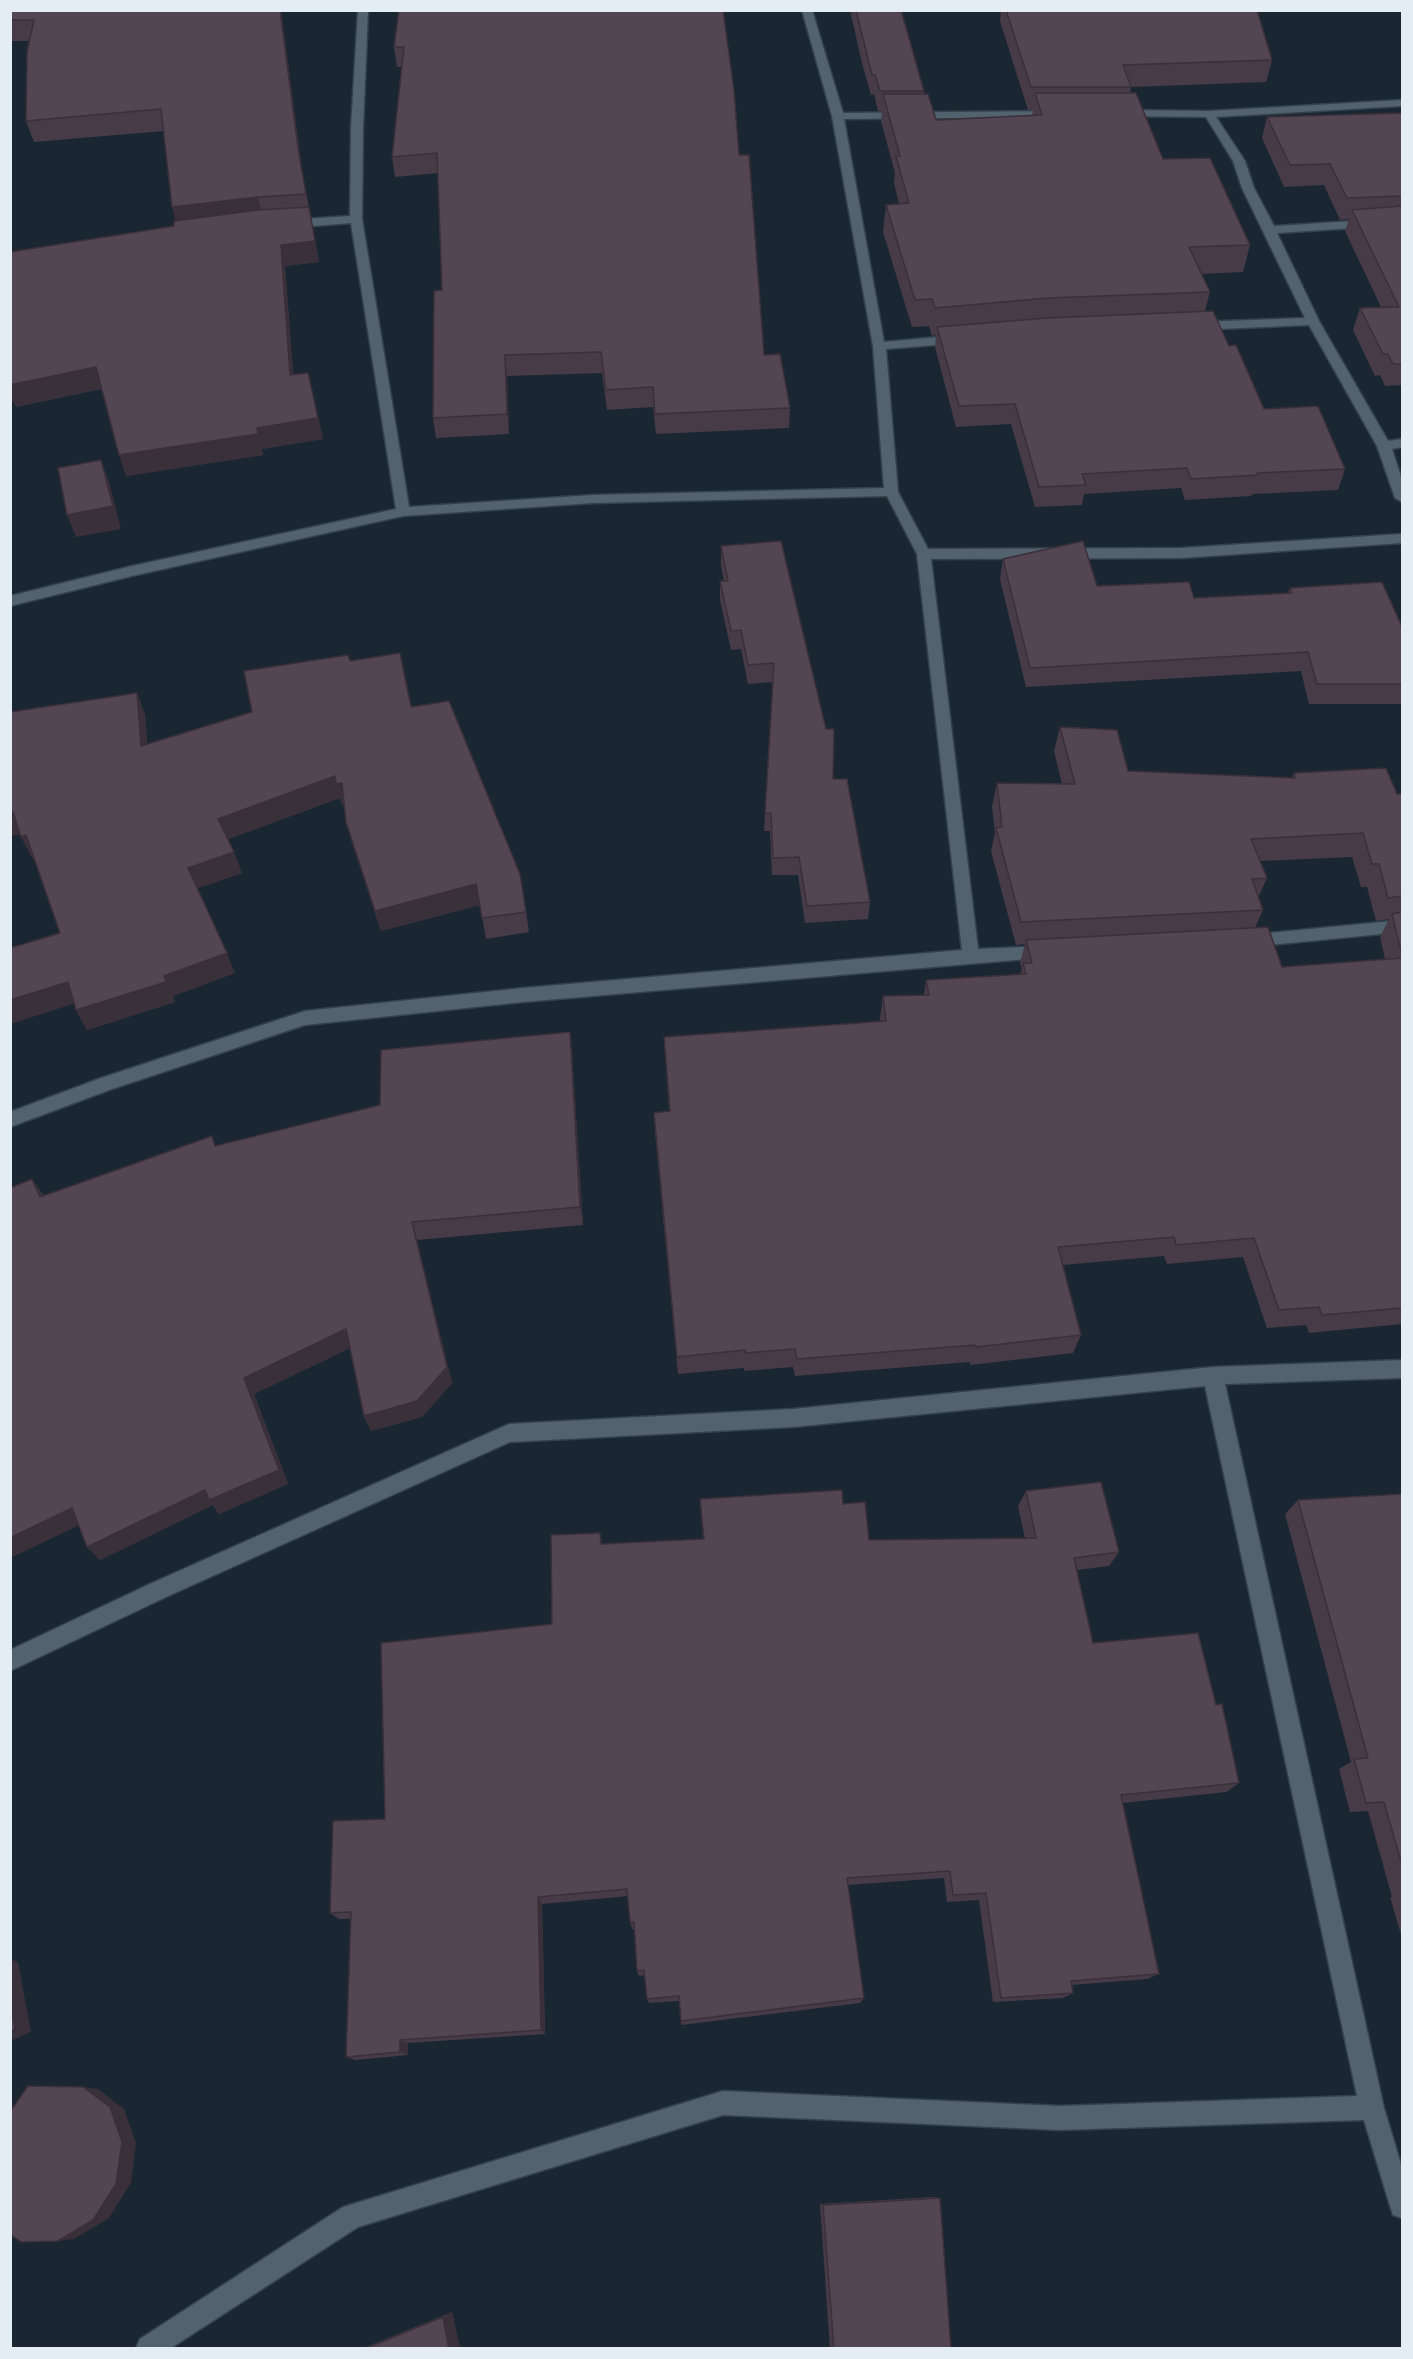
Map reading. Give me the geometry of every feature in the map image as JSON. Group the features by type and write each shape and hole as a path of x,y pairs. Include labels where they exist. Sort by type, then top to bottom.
{"street":[{"path":"363,10 357,128 356,219 403,512"},
{"path":"807,10 837,116 879,346 891,492 924,554 971,956"},
{"path":"1104,113 1209,114 1402,103"},
{"path":"837,116 1070,114"},
{"path":"1209,114 1239,161 1248,188 1312,321 1384,446 1402,498"},
{"path":"275,225 356,219"},
{"path":"1270,230 1402,221"},
{"path":"1184,326 1312,321"},
{"path":"879,346 973,338"},
{"path":"1384,446 1402,443"},
{"path":"10,601 132,571 403,512 593,500 891,492"},
{"path":"924,554 1181,553 1402,538"},
{"path":"1228,942 1402,926"},
{"path":"10,1120 107,1083 305,1018 524,995 971,956 1064,951"},
{"path":"10,1661 159,1590 509,1432 793,1418 1214,1376 1402,1369"},
{"path":"1214,1376 1372,2108 1402,2206"},
{"path":"149,2349 352,2216 723,2103 1060,2118 1372,2108"}],"building":[{"path":"10,10 280,10 306,194 172,207 161,109 26,121 27,52 34,20 10,20"},
{"path":"399,10 723,10 734,90 739,155 749,155 764,355 780,354 790,408 655,414 653,387 606,390 601,352 505,355 507,414 433,418 434,291 442,290 437,153 392,157 404,47 394,47"},
{"path":"856,10 901,10 924,91 880,91 875,75 872,75"},
{"path":"1006,10 1257,10 1272,60 1123,65 1131,87 1031,87"},
{"path":"1035,93 1136,93 1163,159 1210,158 1250,245 1189,247 1210,292 1048,298 935,308 932,299 915,300 886,205 909,203 896,156 900,156 883,94 928,94 936,120 1042,115"},
{"path":"1402,113 1402,196 1347,198 1330,164 1290,165 1267,117"},
{"path":"1402,206 1402,364 1393,364 1388,354 1383,354 1360,308 1399,307 1352,210"},
{"path":"309,207 315,241 281,245 290,375 308,373 318,418 257,428 258,434 119,455 96,367 10,385 10,252 174,226 174,221 258,210"},
{"path":"1213,311 1229,346 1236,345 1264,409 1318,406 1345,469 1191,479 1187,468 1082,474 1086,485 1039,487 1015,404 959,406 937,327 1047,318"},
{"path":"101,460 113,506 67,515 58,468"},
{"path":"781,541 826,729 834,729 833,779 847,779 870,902 807,906 799,857 773,858 771,813 765,813 774,663 748,665 741,630 731,631 720,581 728,581 721,546"},
{"path":"1083,541 1097,586 1189,582 1194,598 1292,593 1290,588 1382,582 1402,627 1402,684 1317,684 1308,652 1030,668 1003,559"},
{"path":"400,653 411,707 449,701 520,874 526,912 482,918 476,884 375,911 346,822 342,783 336,784 335,776 218,819 234,852 188,868 227,953 164,976 166,982 76,1010 68,982 10,1000 10,948 60,933 26,835 21,837 13,812 10,813 10,712 137,693 141,746 252,712 244,671 348,655 350,661"},
{"path":"1060,727 1117,730 1128,771 1295,778 1294,773 1386,768 1397,794 1402,794 1402,896 1388,898 1379,864 1372,864 1363,833 1251,839 1267,878 1252,879 1263,910 1021,922 996,828 1002,827 997,783 1075,784"},
{"path":"1402,912 1402,955 1392,914"},
{"path":"1268,927 1282,967 1402,958 1402,1308 1322,1315 1319,1307 1279,1310 1254,1238 1176,1245 1174,1237 1058,1247 1081,1335 976,1347 975,1345 797,1359 795,1349 745,1353 745,1350 677,1357 654,1113 670,1111 664,1037 886,1021 883,996 929,995 926,980 1026,974 1023,963 1032,963 1026,940"},
{"path":"570,1032 580,1207 412,1222 447,1367 417,1401 364,1416 346,1329 244,1378 279,1470 209,1500 205,1490 87,1547 72,1508 10,1538 10,1188 32,1179 40,1197 212,1136 215,1146 380,1105 381,1050"},
{"path":"1101,1482 1119,1552 1074,1558 1093,1643 1198,1633 1216,1705 1222,1704 1239,1783 1121,1795 1159,1974 1071,1981 1073,1993 1001,1998 986,1893 953,1895 950,1871 847,1878 864,1998 681,2021 679,1996 647,1999 644,1970 637,1971 634,1922 630,1922 627,1889 538,1897 541,2030 400,2040 400,2052 346,2057 351,1912 330,1913 333,1821 385,1819 381,1643 552,1624 551,1535 600,1533 601,1544 704,1539 700,1499 842,1490 843,1504 865,1502 869,1540 1036,1538 1026,1491"},
{"path":"1402,1494 1402,1865 1384,1802 1366,1803 1354,1759 1368,1758 1298,1500"},
{"path":"10,2003 15,2029 10,2031"},
{"path":"28,2086 83,2087 110,2107 122,2142 116,2184 93,2220 58,2241 21,2242 10,2234 10,2112"},
{"path":"940,2198 951,2349 834,2349 823,2205"},
{"path":"443,2317 449,2349 364,2349"}]}
